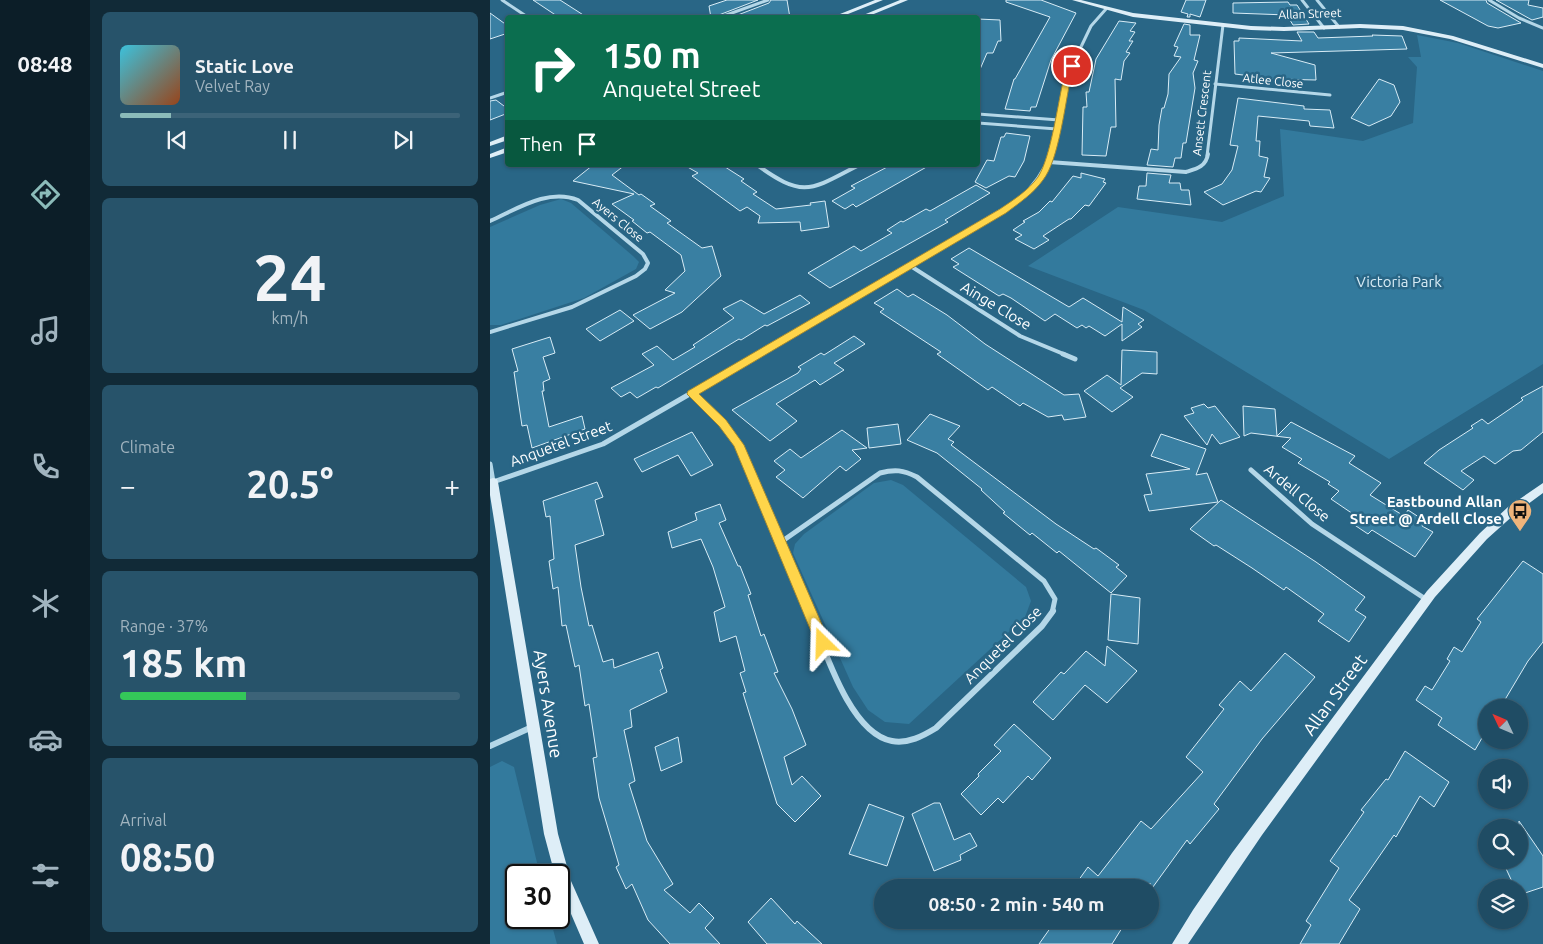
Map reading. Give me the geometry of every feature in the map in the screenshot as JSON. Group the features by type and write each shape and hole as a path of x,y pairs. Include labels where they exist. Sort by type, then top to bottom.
{"street":[{"path":"502,0 524,15"},
{"path":"726,15 768,0"},
{"path":"840,15 880,0"},
{"path":"866,15 905,0"},
{"name":"Allan Street","path":"1075,0 1106,9 1158,18 1267,29 1388,26 1438,33 1542,64"},
{"path":"1302,0 1324,28"},
{"path":"1317,0 1339,27"},
{"path":"1489,0 1519,18 1543,28"},
{"name":"Anquetel Street","path":"493,482 603,444 625,434 1019,200 1041,178 1049,162 1070,72 1094,21 1106,9"},
{"name":"Ansett Crescent","path":"1049,162 1186,172 1196,170 1203,165 1206,160 1223,25"},
{"name":"Atlee Close","path":"1215,84 1330,95"},
{"path":"490,98 505,93"},
{"path":"980,114 1059,120"},
{"path":"984,115 980,123 1057,129"},
{"path":"490,144 505,138"},
{"path":"490,156 505,150"},
{"path":"760,167 788,185 803,188 816,186 855,167"},
{"name":"Ayers Close","path":"490,221 547,197 566,195 578,200 643,254 648,259 648,264 636,276 572,307 490,332"},
{"name":"Ainge Close","path":"909,266 1020,336 1075,359"},
{"name":"Anquetel Close","path":"692,394 723,423 739,445 843,692 860,718 875,733 897,743 922,738 936,728 1042,626 1055,610 1055,595 1044,581 918,477 903,470 887,470 870,478 781,542"},
{"name":"Ayers Avenue","path":"490,464 533,727 557,858 574,908 592,944"},
{"name":"Ardell Close","path":"1251,470 1312,524 1427,600"},
{"name":"Allan Street","path":"1179,944 1213,891 1427,600 1477,542 1526,498 1543,487"},
{"path":"490,746 533,727"}],"green space":[{"name":"Victoria Park","path":"1417,35 1458,43 1543,71 1543,364 1389,459 1144,310 1028,266 1118,207 1222,222 1284,196 1280,129 1363,141 1413,123 1417,67 1408,57 1421,57"},
{"path":"561,199 571,203 633,256 639,262 636,269 584,298 501,325 490,325 490,227 540,205"},
{"path":"891,480 903,485 1026,587 1031,601 1025,617 909,724 885,722 868,710 853,687 793,553 795,544 804,534 874,483"},
{"path":"502,761 514,767 537,864 505,864 505,929 553,929 557,944 490,944 490,767"}],"building":[{"path":"533,0 560,0 583,15 556,15"},
{"path":"727,0 758,0 719,15 710,15 709,6"},
{"path":"771,0 787,0 790,15 738,15 769,3"},
{"path":"1006,0 1041,0 1076,13 1051,60 1036,107 1031,107 1030,111 1005,109 1014,79 1050,17 1006,2"},
{"path":"1186,0 1206,0 1200,17 1190,14 1190,17 1187,17 1188,14 1181,12"},
{"path":"1440,0 1486,0 1487,3 1521,23 1498,28 1488,26"},
{"path":"1496,0 1529,0 1528,5 1543,8 1543,17 1532,20"},
{"path":"1288,2 1290,5 1297,5 1309,24 1293,25 1287,15 1233,13 1233,3"},
{"path":"490,13 505,24 505,34 490,39"},
{"path":"980,19 1000,20 1001,41 998,41 993,53 987,53 980,69"},
{"path":"1119,21 1136,23 1130,31 1135,32 1129,41 1133,41 1126,52 1130,53 1124,61 1121,80 1115,79 1116,127 1111,127 1106,156 1082,155 1083,107 1087,107 1086,92 1089,92 1096,59"},
{"path":"1184,24 1190,25 1190,35 1200,35 1194,60 1198,61 1193,73 1195,88 1186,143 1183,143 1181,158 1175,158 1173,167 1147,165 1151,149 1158,150 1159,125 1162,108 1164,108 1168,94 1169,74 1181,57 1174,56 1178,47 1174,46"},
{"path":"1297,32 1314,32 1318,38 1372,35 1402,36 1407,49 1271,53 1315,65 1316,80 1275,79 1235,74 1234,41 1239,41 1239,38 1302,41"},
{"path":"1379,79 1394,85 1400,102 1391,116 1369,126 1351,118"},
{"path":"1238,98 1304,106 1304,109 1330,110 1334,128 1310,126 1309,121 1258,116 1256,141 1260,141 1259,156 1268,158 1264,177 1270,178 1261,192 1256,191 1223,205 1204,192 1222,184 1232,170 1238,146 1230,145"},
{"path":"496,100 505,107 505,114 490,120 490,101"},
{"path":"1006,133 1030,136 1024,161 1015,177 1009,176 986,188 975,182 987,160 994,161 1001,137 1004,137"},
{"path":"590,167 622,167 612,175 655,204 650,206 671,221 667,223 702,248 712,246 721,276 682,312 650,329 633,315 675,293 665,290 685,271 681,255 650,232 647,233 632,221 634,220 612,204 634,194 573,181"},
{"path":"688,167 725,167 744,179 741,181 757,192 753,194 776,209 811,205 810,203 825,201 829,227 801,231 800,222 758,223 760,216 747,207 740,211 692,176 698,173"},
{"path":"887,167 926,167 856,207 853,204 845,209 832,201 855,188 851,186"},
{"path":"1081,173 1105,179 1103,182 1106,183 1089,206 1085,205 1071,219 1043,236 1049,240 1034,249 1015,239 1022,235 1013,230 1025,222 1023,221 1039,212 1050,201 1052,202 1073,176 1081,178"},
{"path":"1147,173 1171,175 1169,183 1180,183 1181,190 1189,190 1191,205 1137,199 1139,186 1146,186"},
{"path":"976,185 990,193 945,220 948,222 830,288 808,273 854,246 861,251 892,233 887,230 901,221 903,222 926,209 930,211"},
{"path":"969,248 1069,307 1083,298 1122,322 1123,307 1144,320 1138,324 1142,327 1122,341 1122,324 1105,336 1089,326 1086,328 1082,325 1077,328 1055,314 1045,321 1011,298 1003,294 999,296 953,267 959,264 951,259"},
{"path":"897,289 908,297 913,294 947,315 985,344 1064,395 1079,394 1086,417 1064,420 1062,415 1048,417 1023,403 1020,406 992,387 988,390 937,354 941,352 880,312 884,309 874,303"},
{"path":"800,295 810,303 767,326 765,325 741,340 739,339 658,388 656,387 637,398 630,392 621,397 611,388 654,365 642,354 657,346 673,360 695,347 693,345 734,318 723,309 741,300 764,314"},
{"path":"620,310 634,321 600,341 586,329"},
{"path":"854,336 865,344 834,363 844,370 820,385 815,380 776,404 797,421 770,441 732,410 798,373 801,369 798,367 821,353 824,355"},
{"path":"550,337 555,353 543,357 550,379 543,382 544,391 542,391 549,427 582,416 585,429 532,448 527,425 522,426 514,372 518,371 512,349"},
{"path":"1122,350 1157,352 1157,374 1142,373 1120,388 1133,397 1112,412 1084,391 1107,375 1121,385"},
{"path":"1543,386 1543,432 1521,450 1513,451 1495,464 1484,456 1461,471 1474,480 1463,490 1424,463 1439,450 1473,428 1471,426 1482,419 1488,424 1523,400 1521,398"},
{"path":"1204,404 1208,408 1215,406 1240,437 1220,444 1212,434 1207,445 1184,416 1194,413 1191,408"},
{"path":"1243,406 1275,409 1277,436 1291,422 1355,456 1349,463 1381,483 1370,495 1404,516 1408,510 1425,521 1422,526 1433,532 1415,557 1372,530 1368,534 1350,522 1356,516 1331,499 1339,491 1328,484 1330,482 1298,463 1302,459 1282,447 1291,438 1251,433 1244,436"},
{"path":"930,414 960,426 948,439 954,442 951,445 1056,524 1094,549 1096,548 1119,565 1116,567 1127,576 1111,593 1059,551 1057,553 1032,533 1030,535 1003,513 1005,512 982,489 937,453 907,440"},
{"path":"898,424 901,444 869,448 867,428"},
{"path":"842,430 867,448 852,450 861,459 846,471 840,466 803,498 776,477 785,470 774,461 790,449 801,458"},
{"path":"692,432 713,465 691,476 678,455 642,472 634,459"},
{"path":"1161,434 1206,449 1196,475 1207,473 1218,502 1149,511 1144,495 1152,494 1146,474 1190,469 1151,456"},
{"path":"597,482 603,497 595,500 604,535 575,545 589,626 592,625 603,662 613,659 614,668 658,652 663,668 660,670 667,692 630,710 632,727 624,730 635,781 629,784 647,841 673,884 664,890 690,913 699,903 714,918 705,928 720,944 670,944 648,920 632,884 626,889 616,867 619,865 599,798 593,758 597,757 589,704 585,706 579,665 575,667 566,625 562,626 558,587 553,589 549,561 554,559 550,516 546,517 543,501"},
{"path":"1221,500 1316,562 1365,597 1355,610 1366,617 1349,642 1318,621 1324,614 1286,587 1284,590 1190,529"},
{"path":"720,504 726,520 719,523 751,594 748,595 761,636 764,634 778,672 774,673 792,709 806,745 784,757 792,785 802,776 821,796 795,822 777,804 743,693 746,692 740,673 745,671 736,636 720,642 714,612 725,607 713,567 701,539 672,548 668,532 697,520 695,513"},
{"path":"1523,561 1543,574 1543,642 1528,661 1505,699 1478,699 1478,745 1475,750 1438,725 1442,718 1416,700 1425,686 1432,690 1450,661 1447,659 1454,647 1462,652 1481,622 1477,619"},
{"path":"1111,594 1140,598 1138,644 1108,640"},
{"path":"1107,646 1137,671 1107,703 1085,685 1053,720 1033,702 1061,672 1064,674 1086,651 1105,666"},
{"path":"1285,653 1315,677 1262,739 1214,804 1219,809 1190,844 1187,840 1159,879 1079,879 1088,867 1098,876 1141,821 1151,829 1203,772 1186,757 1224,709 1219,705 1240,681 1251,691"},
{"path":"1014,724 1051,758 1032,780 1028,776 1003,803 998,798 981,815 961,794 1001,751 994,745"},
{"path":"678,737 682,762 661,771 655,747"},
{"path":"1405,751 1449,782 1434,807 1420,796 1396,837 1394,835 1349,900 1360,909 1339,944 1300,944 1311,925 1306,921 1339,868 1330,861 1364,812 1361,810 1386,779 1388,780"},
{"path":"934,803 940,803 954,840 970,833 977,846 960,855 961,860 934,871 912,814"},
{"path":"869,804 904,817 887,866 849,854"},
{"path":"1528,834 1543,856 1543,887 1528,892 1528,879 1511,879 1506,869 1528,869"},
{"path":"771,898 795,924 797,921 822,944 767,944 748,922"},
{"path":"1050,929 1121,929 1112,944 1039,944"}],"place":[{"name":"Eastbound Allan Street @ Ardell Close","path":"1520,532"}],"route":[{"path":"823,643 739,445 723,423 692,394 1003,211 1027,194 1041,178 1049,162 1072,66"}]}
